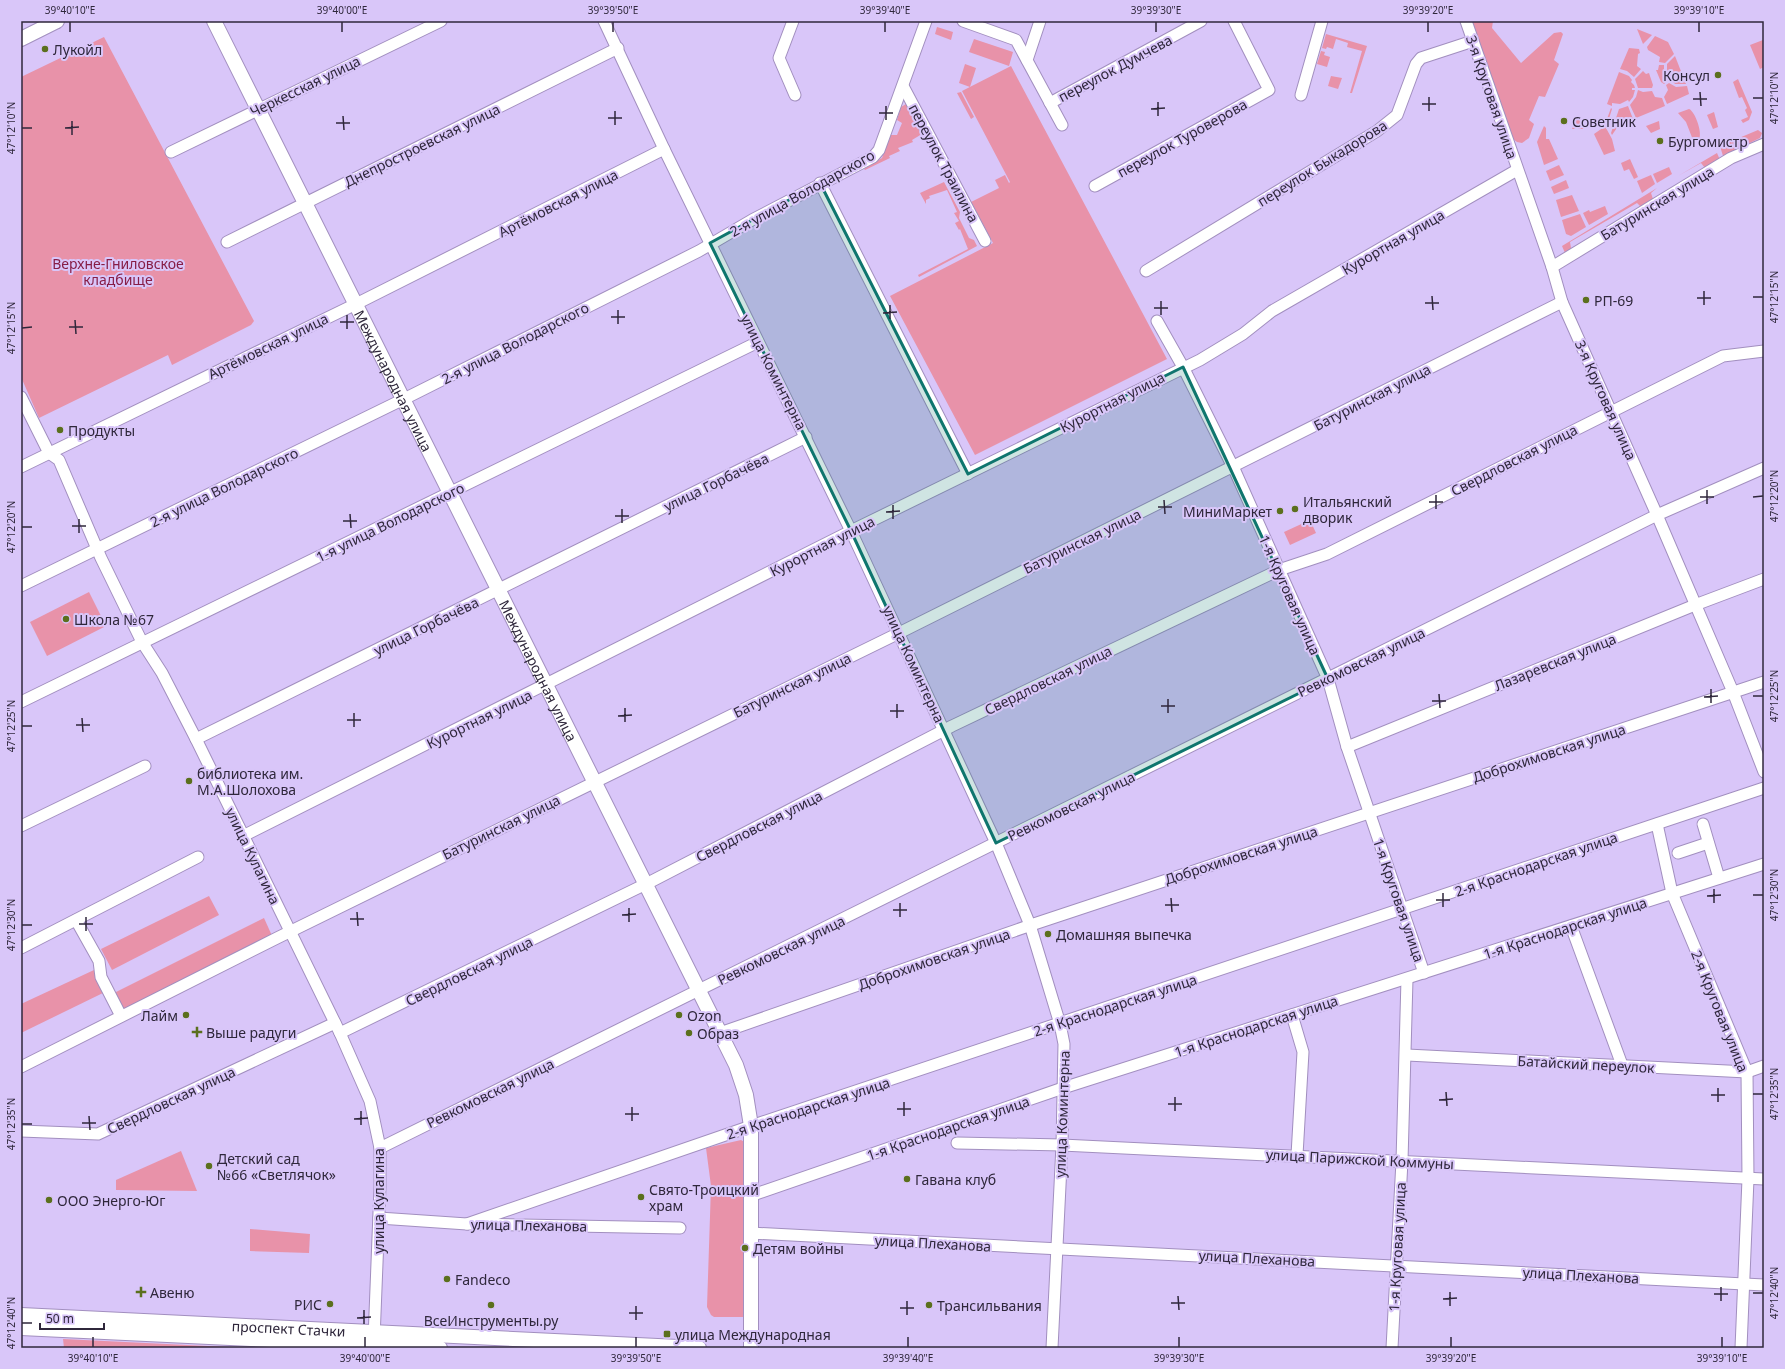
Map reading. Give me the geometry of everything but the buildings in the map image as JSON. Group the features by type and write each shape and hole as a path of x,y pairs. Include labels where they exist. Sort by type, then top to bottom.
{"main road":[{"path":"21,39 58,21"},
{"name":"Международная улица","path":"214,21 736,1066 746,1095 751,1126 751,1348"},
{"name":"проспект Стачки","path":"21,1315 374,1338 405,1347 440,1348"},
{"name":"проспект Стачки","path":"21,1328 699,1348"}],"street":[{"name":"Черкесская улица","path":"171,152 441,21"},
{"name":"улица Коминтерна","path":"604,21 618,48 664,149 851,531 996,842 1030,925 1060,1024 1064,1044 1062,1145 1052,1348"},
{"path":"792,21 779,58 795,95"},
{"name":"2-я улица Володарского","path":"21,586 404,399 699,251 710,243 877,154 926,21"},
{"path":"963,21 1032,45"},
{"path":"1027,60 1040,21"},
{"name":"переулок Думчева","path":"1050,103 1202,21"},
{"name":"переулок Туроверова","path":"1096,186 1269,90 1234,21"},
{"path":"1301,95 1322,21"},
{"name":"3-я Круговая улица","path":"1466,21 1552,266 1562,302 1658,515 1733,692 1764,772"},
{"path":"1016,40 1062,125"},
{"name":"переулок Быкадорова","path":"1146,271 1377,131 1397,115 1416,64 1421,58 1473,41"},
{"name":"Днепростроевская улица","path":"227,242 618,48"},
{"name":"переулок Траилина","path":"903,86 985,241"},
{"name":"Батуринская улица","path":"1552,266 1731,158 1764,144"},
{"name":"Артёмовская улица","path":"21,467 356,304 664,149"},
{"name":"Курортная улица","path":"243,836 547,686 851,531 1200,360 1243,334 1272,311 1518,170"},
{"path":"820,184 968,474"},
{"name":"Батуринская улица","path":"21,1067 290,931 899,633 1562,302"},
{"name":"1-я Круговая улица","path":"1157,321 1183,367 1232,467 1328,679 1347,747 1424,973"},
{"name":"1-я улица Володарского","path":"21,702 758,342"},
{"name":"Свердловская улица","path":"340,1033 646,884 944,730 1279,570 1327,554 1722,356 1764,351"},
{"name":"улица Кулагина","path":"21,397 48,453 59,460 96,549 142,642 162,673 196,739 340,1033 370,1100 380,1148 379,1218 374,1338"},
{"name":"улица Горбачёва","path":"196,739 806,437"},
{"name":"Ревкомовская улица","path":"380,1148 1658,515 1764,468"},
{"name":"Лазаревская улица","path":"1347,747 1695,605 1764,579"},
{"name":"Доброхимовская улица","path":"720,1033 1030,925 1764,682"},
{"path":"21,826 145,766"},
{"name":"2-я Краснодарская улица","path":"467,1224 751,1126 1764,788"},
{"name":"2-я Круговая улица","path":"1657,824 1672,893 1747,1072 1748,1179 1741,1348"},
{"path":"1703,824 1719,878"},
{"path":"1678,853 1708,843"},
{"path":"21,948 198,857"},
{"name":"1-я Краснодарская улица","path":"750,1196 1063,1088 1764,864"},
{"path":"76,920 99,961 101,978 121,1016"},
{"path":"1571,926 1622,1065"},
{"name":"1-я Круговая улица","path":"1392,1348 1407,1055 1407,979"},
{"path":"1292,1015 1302,1052 1297,1155"},
{"name":"Свердловская улица","path":"21,1131 98,1134 335,1023"},
{"name":"Батайский переулок","path":"1407,1055 1747,1072 1764,1066"},
{"name":"улица Парижской Коммуны","path":"956,1143 1062,1145 1297,1155 1764,1179"},
{"name":"улица Плеханова","path":"379,1218 467,1224 680,1228"},
{"name":"улица Плеханова","path":"750,1233 1764,1285"}],"highlighted area":[{"path":"820,183 968,474 1183,367 1328,679 996,843 851,531 710,243"}],"green space":[{"path":"1471,21 1493,21 1492,28 1521,63 1554,33 1561,32 1563,34 1554,60 1559,64 1545,97 1539,96 1529,120 1534,124 1529,138 1522,143 1513,139"},
{"path":"937,27 953,32 951,40 935,34"},
{"path":"1637,29 1652,35 1643,44"},
{"path":"1326,34 1367,46 1352,93 1350,93 1362,51 1347,47 1348,43 1336,39 1333,49 1327,47 1326,49 1322,48"},
{"path":"1655,36 1668,42 1674,54 1665,63 1659,62 1660,57 1648,50 1647,47"},
{"name":"Верхне-Гниловское кладбище","path":"104,37 254,321 251,325 172,365 168,355 39,418 21,377 21,77"},
{"path":"974,39 1013,52 1009,66 969,52"},
{"path":"1763,40 1764,67 1760,69 1750,45"},
{"path":"1629,48 1639,49 1640,53 1638,54 1637,66 1641,69 1634,77 1627,71 1620,69"},
{"path":"1321,51 1325,52 1324,55 1330,57 1327,67 1317,64"},
{"path":"1675,56 1686,84 1675,84 1667,75 1667,64"},
{"path":"965,64 976,68 970,87 959,83"},
{"path":"1659,65 1664,65 1664,75 1667,81 1664,84 1661,82 1656,70 1658,70"},
{"path":"1011,66 1167,359 975,455 890,296 993,243 971,202 999,188 995,180 1005,175 1009,183 1010,182 962,91"},
{"path":"1643,71 1646,74 1649,73 1653,85 1652,88 1638,88 1635,79"},
{"path":"1619,72 1629,76 1635,88 1632,88 1632,90 1635,90 1633,97 1629,102 1628,100 1620,104 1612,103 1612,106 1607,104"},
{"path":"1331,76 1342,78 1338,89 1328,86"},
{"path":"1738,79 1752,112 1749,120 1743,123 1741,120 1748,117 1745,110 1747,108 1742,97 1739,98 1733,82"},
{"path":"1669,83 1676,87 1687,86 1689,94 1667,104 1664,97 1668,90 1666,85"},
{"path":"1638,90 1643,92 1652,91 1655,97 1662,98 1665,106 1636,118 1630,105 1636,97"},
{"path":"961,92 974,117 971,119 957,93"},
{"path":"906,104 922,134 912,140 913,142 898,148 900,151 889,156 890,158 865,170 864,169 882,158 891,135 897,135 902,123 897,120 901,107"},
{"path":"1628,106 1633,119 1619,125 1612,135 1611,133 1619,109"},
{"path":"1611,108 1612,109 1606,128 1612,139 1615,151 1604,155 1594,134 1604,127"},
{"path":"1689,109 1694,114 1698,124 1700,138 1698,141 1693,140 1686,122 1678,113"},
{"path":"1714,112 1718,127 1713,129 1707,115"},
{"path":"1578,116 1586,120 1583,129 1572,129"},
{"path":"1659,121 1660,129 1651,133 1646,126"},
{"path":"1544,126 1546,128 1546,139 1549,139 1558,159 1544,165 1537,142"},
{"path":"1758,130 1762,133 1760,138 1723,156 1720,146"},
{"path":"1717,153 1720,160 1705,168 1701,163 1678,176"},
{"path":"1630,159 1638,177 1634,179 1629,169 1624,171 1621,163"},
{"path":"1559,165 1564,175 1550,181 1546,171"},
{"path":"1669,167 1672,174 1657,183 1653,174"},
{"path":"1651,175 1655,184 1642,193 1637,181"},
{"path":"1566,180 1569,188 1554,194 1551,187"},
{"path":"944,182 960,212 959,218 969,238 974,240 977,246 919,277 918,275 968,249 960,229 959,230 955,223 959,221 954,213 957,212 947,190 929,196 930,198 926,200 926,204 920,193"},
{"path":"1657,188 1651,193 1653,199 1641,207 1637,203 1570,242 1571,248 1565,253 1562,246"},
{"path":"1572,195 1579,211 1561,217 1556,200"},
{"path":"1605,206 1608,214 1589,225 1583,213"},
{"path":"1580,214 1586,227 1571,236 1566,234 1562,220"},
{"path":"1310,520 1316,533 1290,545 1284,532"},
{"path":"89,592 106,626 47,656 30,622"},
{"path":"209,896 219,915 112,970 101,949"},
{"path":"264,918 273,938 122,1014 112,994"},
{"path":"94,970 105,992 21,1033 21,1004"},
{"path":"741,1140 746,1143 746,1317 714,1317 711,1315 707,1307 711,1186 706,1148"},
{"path":"181,1151 197,1191 116,1190 116,1180"},
{"path":"250,1229 310,1234 309,1253 250,1251"},
{"path":"63,1339 249,1348 64,1348"}],"place":[{"name":"Лукойл","path":"45,49"},
{"name":"Консул","path":"1718,75"},
{"name":"Советник","path":"1564,121"},
{"name":"Бургомистр","path":"1660,141"},
{"name":"РП-69","path":"1586,300"},
{"name":"Продукты","path":"60,430"},
{"name":"Итальянский дворик","path":"1295,509"},
{"name":"МиниМаркет","path":"1280,511"},
{"name":"Школа №67","path":"66,619"},
{"name":"библиотека им. М.А.Шолохова","path":"189,781"},
{"name":"Домашняя выпечка","path":"1048,934"},
{"name":"Лайм","path":"186,1015"},
{"name":"Ozon","path":"679,1015"},
{"name":"Выше радуги","path":"197,1032"},
{"name":"Образ","path":"689,1033"},
{"name":"Детский сад №66 «Светлячок»","path":"209,1166"},
{"name":"Гавана клуб","path":"907,1179"},
{"name":"Свято-Троицкий храм","path":"641,1197"},
{"name":"ООО Энерго-Юг","path":"49,1200"},
{"name":"Детям войны","path":"745,1248"},
{"name":"Fandeco","path":"447,1279"},
{"name":"Авеню","path":"141,1292"},
{"name":"РИС","path":"330,1304"},
{"name":"ВсеИнструменты.ру","path":"491,1305"},
{"name":"Трансильвания","path":"929,1305"},
{"name":"улица Международная","path":"667,1334"}]}
